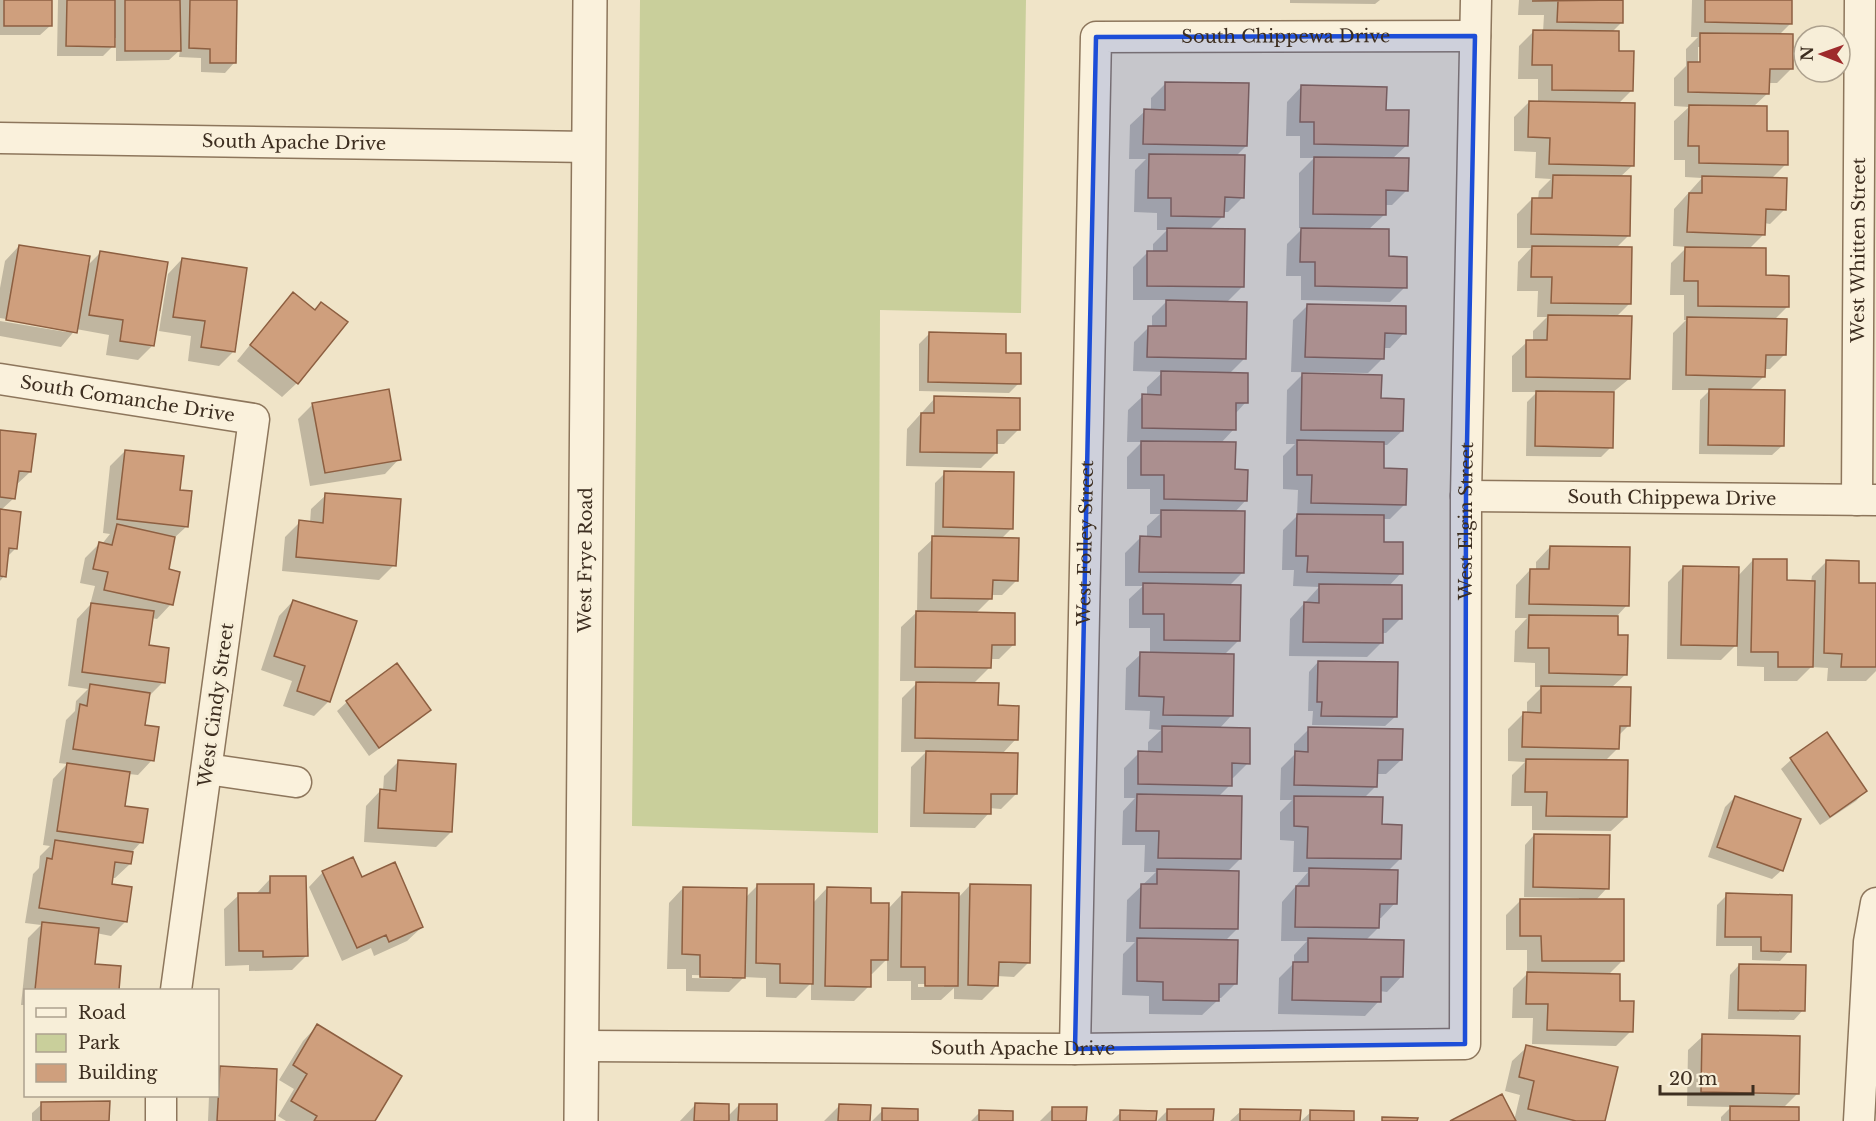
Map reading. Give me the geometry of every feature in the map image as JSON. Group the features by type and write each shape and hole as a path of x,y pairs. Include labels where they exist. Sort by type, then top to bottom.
{"street":[{"name":"West Frye Road","path":"581,1121 590,0"},
{"name":"West Elgin Street","path":"1465,1044 1466,496 1476,0"},
{"name":"West Whitten Street","path":"1860,0 1867,500"},
{"name":"South Chippewa Drive","path":"1096,37 1475,36"},
{"name":"West Folley Street","path":"1075,1049 1096,37"},
{"name":"South Apache Drive","path":"0,138 589,147"},
{"name":"South Comanche Drive","path":"0,379 254,419"},
{"name":"West Cindy Street","path":"176,989 254,419"},
{"name":"South Chippewa Drive","path":"1466,496 1867,500"},
{"path":"207,770 296,782"},
{"path":"1859,1121 1869,942 1876,903"},
{"name":"South Apache Drive","path":"582,1046 1075,1049 1465,1044"},
{"path":"161,1097 161,1121"}],"highlighted area":[{"path":"1475,36 1466,496 1465,1044 1075,1049 1096,37"}],"green space":[{"path":"640,0 1026,0 1021,313 880,310 878,833 632,826"}],"building":[{"path":"4,0 52,0 52,26 4,26"},
{"path":"67,0 115,0 115,47 66,46"},
{"path":"125,0 180,0 181,51 125,51"},
{"path":"190,0 237,0 236,63 210,63 210,49 189,48"},
{"path":"1623,0 1623,23 1557,22 1558,1 1532,1"},
{"path":"1705,0 1792,0 1792,24 1705,22"},
{"path":"1533,30 1619,31 1619,51 1634,51 1633,91 1552,90 1552,65 1532,65"},
{"path":"1700,33 1792,34 1792,69 1770,69 1769,94 1688,92 1688,62 1700,62"},
{"path":"1165,82 1249,83 1247,146 1143,144 1144,109 1165,110"},
{"path":"1301,85 1387,87 1386,110 1409,110 1408,146 1314,144 1314,122 1300,122"},
{"path":"1529,101 1635,103 1634,166 1549,164 1550,138 1528,137"},
{"path":"1689,105 1767,106 1767,131 1788,131 1788,165 1699,163 1699,146 1688,146"},
{"path":"1149,154 1245,155 1244,198 1225,197 1224,217 1171,216 1171,198 1148,198"},
{"path":"1314,157 1409,158 1408,191 1386,190 1386,215 1313,214"},
{"path":"1553,175 1631,176 1630,236 1531,234 1532,198 1552,198"},
{"path":"1702,176 1787,178 1786,210 1766,209 1765,235 1687,232 1689,193 1702,193"},
{"path":"1167,228 1245,229 1244,287 1147,286 1147,251 1167,251"},
{"path":"1301,228 1389,229 1389,256 1407,257 1407,288 1315,286 1315,262 1300,262"},
{"path":"19,245 90,256 77,333 6,320"},
{"path":"1532,246 1632,247 1631,304 1551,303 1552,277 1531,277"},
{"path":"1685,247 1766,248 1766,275 1789,276 1789,307 1698,306 1698,281 1684,281"},
{"path":"100,251 168,262 154,346 120,341 123,320 89,315"},
{"path":"182,258 247,268 235,352 201,347 205,321 173,317"},
{"path":"293,292 315,310 321,302 348,322 298,384 250,345"},
{"path":"1166,300 1247,302 1246,359 1147,357 1148,326 1166,326"},
{"path":"1307,304 1406,306 1406,334 1385,333 1384,359 1305,357"},
{"path":"1548,315 1632,316 1630,379 1526,377 1526,340 1547,340"},
{"path":"1687,317 1787,319 1786,355 1766,355 1765,377 1686,375"},
{"path":"929,332 1006,334 1006,353 1021,353 1021,384 928,382"},
{"path":"1161,371 1248,373 1248,403 1236,403 1236,430 1142,428 1142,394 1161,395"},
{"path":"1302,373 1382,375 1381,398 1404,399 1403,431 1301,430"},
{"path":"389,389 401,460 325,473 312,403"},
{"path":"1709,389 1785,390 1784,446 1708,445"},
{"path":"1536,391 1614,392 1613,448 1535,446"},
{"path":"934,396 1020,398 1020,430 997,430 997,453 920,452 921,413 934,413"},
{"path":"0,430 36,434 31,472 19,471 15,499 0,497"},
{"path":"1297,440 1384,442 1384,468 1407,469 1406,505 1311,503 1312,475 1297,475"},
{"path":"1141,441 1236,442 1235,469 1248,470 1247,501 1164,499 1164,475 1141,475"},
{"path":"125,450 184,456 180,490 192,491 188,527 117,519"},
{"path":"944,471 1014,472 1013,529 943,527"},
{"path":"325,493 401,499 396,566 296,557 299,520 323,523"},
{"path":"0,509 21,512 17,549 9,548 6,577 0,576"},
{"path":"1161,510 1245,511 1244,573 1139,572 1140,536 1161,537"},
{"path":"1297,514 1384,515 1384,542 1403,542 1403,574 1307,572 1308,556 1296,556"},
{"path":"117,524 175,537 169,569 180,572 173,605 104,590 108,572 93,569 99,542 112,545"},
{"path":"932,536 1019,538 1018,581 993,580 992,599 931,598"},
{"path":"1550,546 1630,547 1629,606 1529,604 1530,569 1549,569"},
{"path":"1753,559 1787,559 1787,580 1815,581 1813,667 1778,667 1778,652 1751,652"},
{"path":"1826,560 1859,561 1859,583 1876,583 1876,667 1841,667 1842,654 1824,653"},
{"path":"1683,566 1739,567 1737,646 1681,645"},
{"path":"1143,583 1241,585 1240,641 1164,640 1164,614 1143,614"},
{"path":"1319,584 1402,585 1402,619 1383,619 1383,643 1303,642 1304,602 1319,603"},
{"path":"293,600 357,621 330,702 297,691 305,666 274,656"},
{"path":"91,603 154,611 149,645 169,648 165,683 82,672"},
{"path":"916,611 1015,613 1015,645 992,645 991,668 915,667"},
{"path":"1529,615 1618,616 1618,635 1628,635 1627,675 1549,673 1549,648 1528,648"},
{"path":"1140,652 1234,654 1233,716 1163,715 1164,697 1139,696"},
{"path":"1318,661 1398,662 1397,717 1321,716 1322,702 1317,702"},
{"path":"397,663 431,710 379,748 346,701"},
{"path":"916,682 999,683 998,705 1019,706 1018,740 915,738"},
{"path":"90,684 150,693 145,725 159,727 154,761 73,749 80,704 87,706"},
{"path":"1541,686 1631,687 1630,726 1620,726 1619,749 1522,747 1523,712 1541,713"},
{"path":"1162,726 1250,728 1250,764 1232,763 1232,786 1138,784 1138,751 1162,752"},
{"path":"1308,727 1403,729 1402,760 1378,760 1377,787 1294,785 1295,751 1308,752"},
{"path":"1827,732 1867,791 1830,817 1790,758"},
{"path":"926,751 1018,753 1017,794 991,794 991,814 924,813"},
{"path":"1526,759 1628,760 1627,817 1546,816 1547,792 1525,792"},
{"path":"398,760 456,764 452,832 378,828 380,789 396,791"},
{"path":"67,763 130,772 125,806 148,809 143,843 57,831"},
{"path":"1137,794 1242,796 1241,859 1158,858 1159,831 1136,831"},
{"path":"1294,796 1383,797 1382,824 1402,825 1401,859 1307,858 1308,827 1294,826"},
{"path":"1735,796 1801,819 1783,871 1717,847"},
{"path":"1534,834 1610,835 1609,889 1533,887"},
{"path":"55,840 133,852 131,864 115,862 112,884 132,887 127,922 39,908 47,858 52,859"},
{"path":"353,857 362,877 395,862 423,927 389,942 386,935 357,948 322,871"},
{"path":"1309,868 1398,870 1397,904 1380,904 1379,928 1295,927 1296,886 1309,886"},
{"path":"1157,869 1239,871 1238,929 1140,928 1141,884 1157,884"},
{"path":"270,876 306,876 308,956 263,957 263,951 239,951 238,893 270,893"},
{"path":"757,884 814,884 813,984 780,983 780,964 756,963"},
{"path":"970,884 1031,885 1030,963 999,962 998,986 968,985"},
{"path":"683,887 747,888 745,978 700,977 700,955 682,954"},
{"path":"827,887 871,888 871,903 889,903 888,960 871,960 871,987 825,986"},
{"path":"902,892 959,893 958,986 925,986 925,967 901,967"},
{"path":"1726,893 1792,895 1791,952 1761,951 1761,937 1725,937"},
{"path":"1520,899 1624,899 1624,961 1542,961 1541,936 1520,936"},
{"path":"42,922 99,928 95,964 121,966 119,989 35,989"},
{"path":"1137,938 1238,940 1237,984 1219,984 1219,1001 1163,1000 1163,982 1137,981"},
{"path":"1308,938 1404,940 1403,977 1381,977 1381,1002 1292,1000 1293,962 1308,962"},
{"path":"1739,964 1806,965 1805,1011 1738,1010"},
{"path":"1527,972 1620,974 1620,1001 1634,1001 1633,1032 1547,1030 1548,1004 1526,1004"},
{"path":"317,1024 402,1076 375,1121 314,1121 317,1116 291,1101 307,1074 293,1065"},
{"path":"1702,1034 1800,1036 1799,1094 1701,1092"},
{"path":"1526,1045 1618,1067 1605,1121 1576,1121 1528,1109 1534,1081 1519,1077"},
{"path":"220,1066 277,1069 275,1121 217,1121"},
{"path":"1502,1094 1516,1121 1450,1121"},
{"path":"110,1101 109,1121 41,1121 41,1102"},
{"path":"695,1103 729,1104 729,1121 694,1121"},
{"path":"739,1104 777,1104 777,1121 738,1121"},
{"path":"839,1104 871,1105 870,1121 838,1121"},
{"path":"1730,1106 1799,1107 1799,1121 1730,1121"},
{"path":"1052,1107 1087,1107 1086,1121 1052,1121"},
{"path":"882,1108 918,1109 918,1121 882,1121"},
{"path":"1167,1109 1214,1109 1213,1121 1167,1121"},
{"path":"1240,1109 1301,1110 1300,1121 1240,1121"},
{"path":"979,1110 1013,1111 1013,1121 979,1121"},
{"path":"1120,1110 1157,1111 1156,1121 1120,1121"},
{"path":"1310,1110 1354,1111 1354,1121 1310,1121"},
{"path":"1382,1117 1418,1118 1417,1121 1382,1121"}]}
